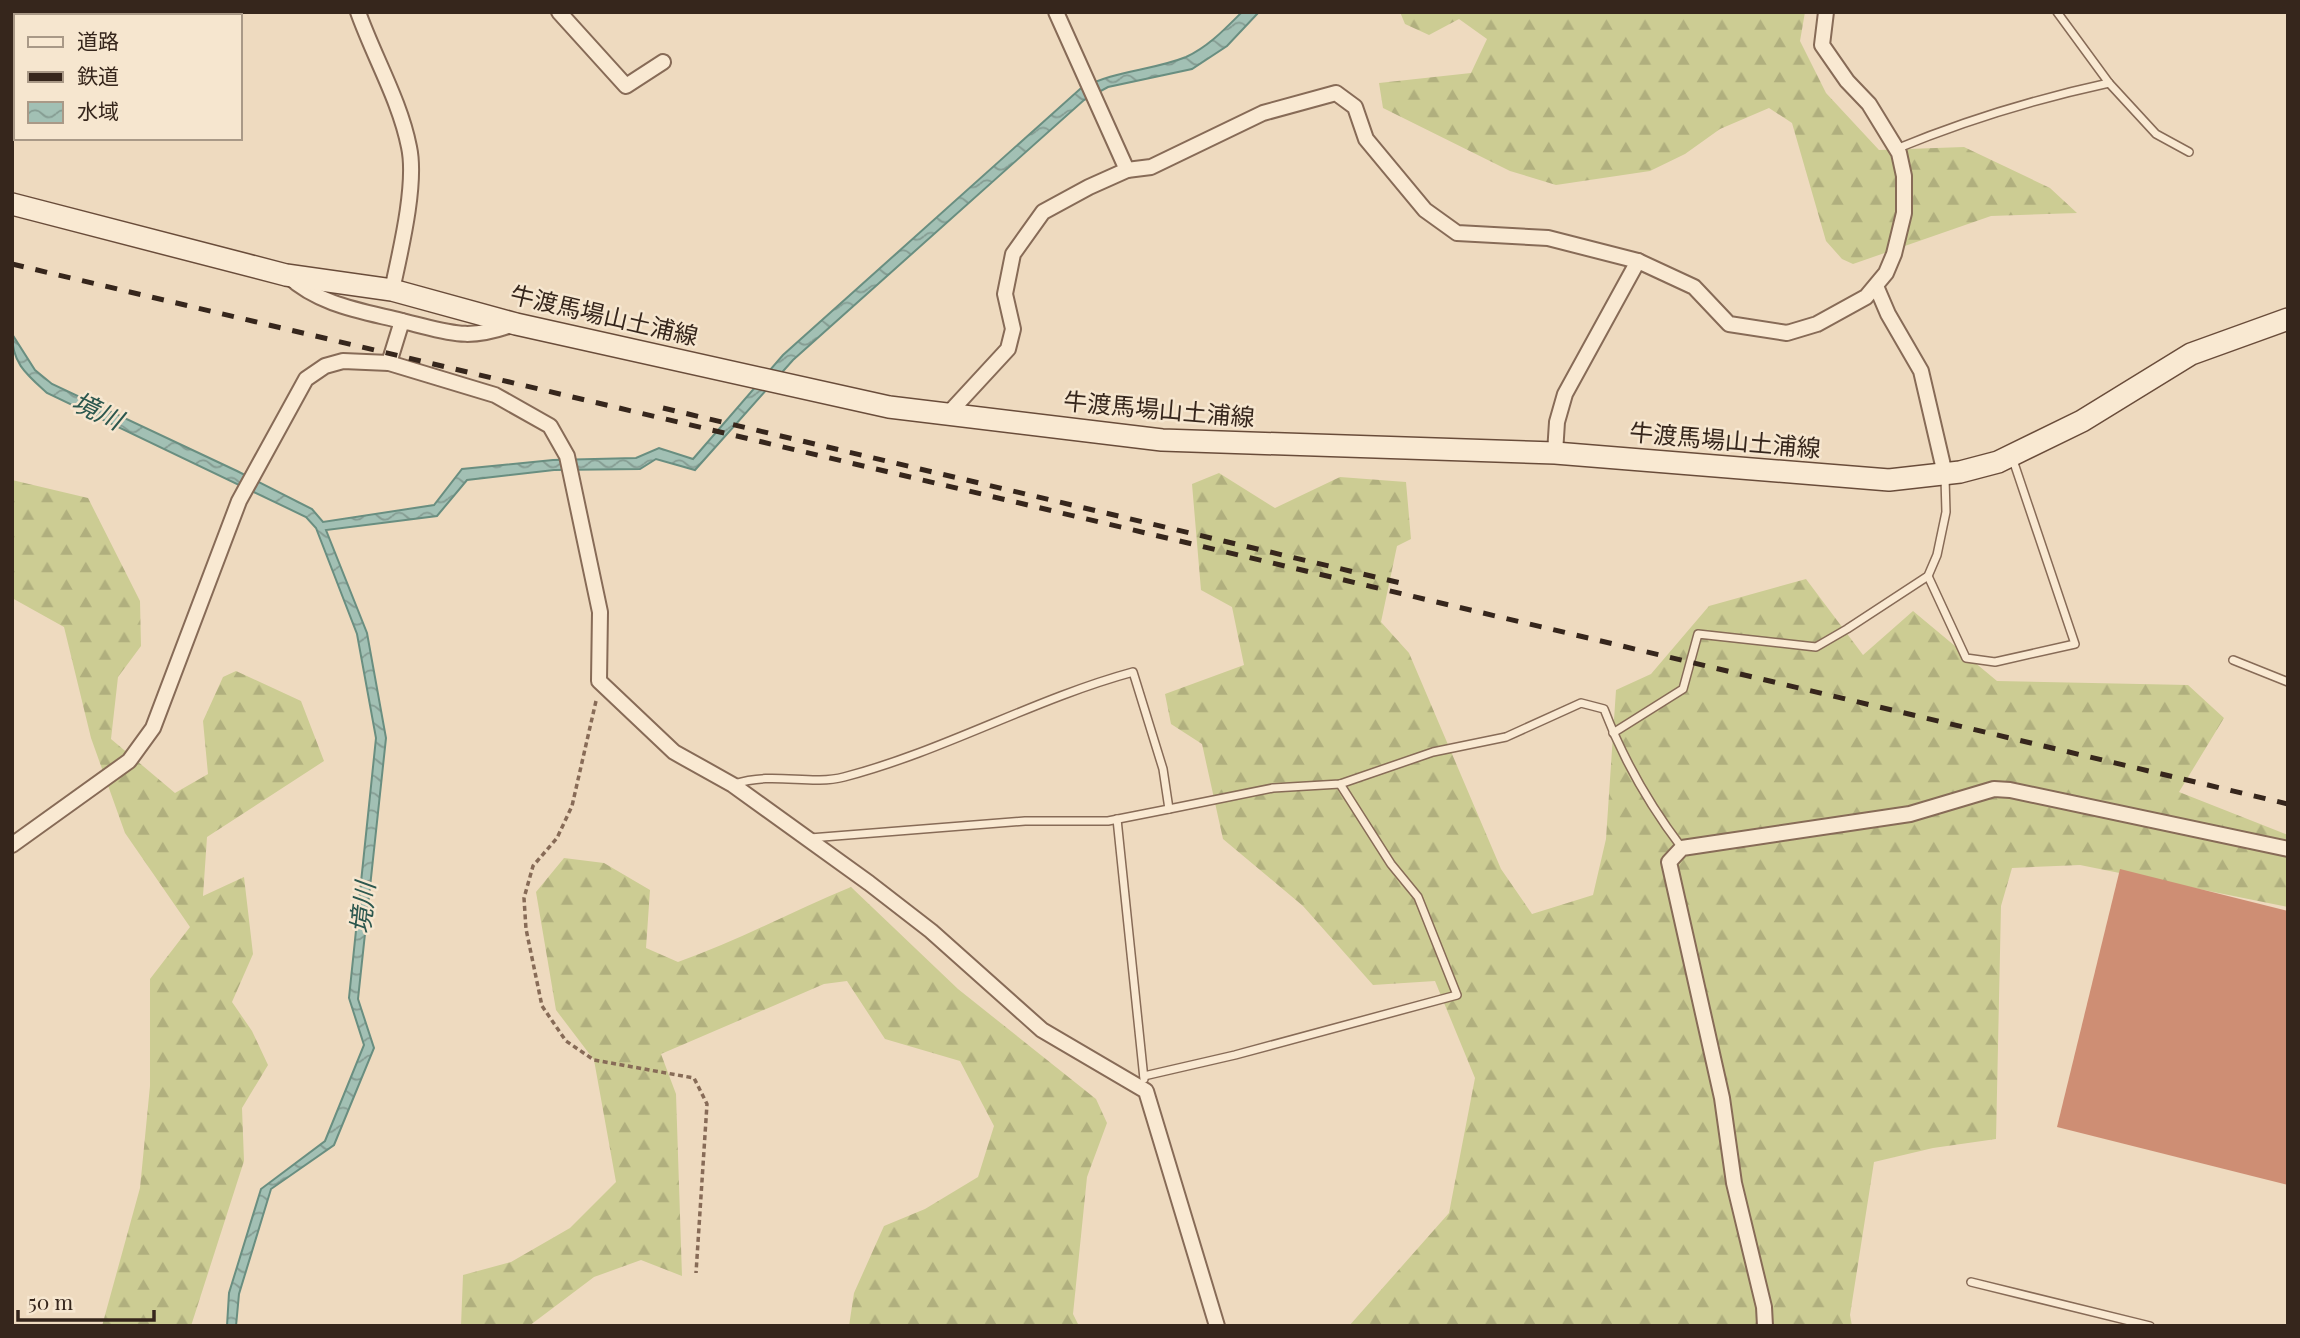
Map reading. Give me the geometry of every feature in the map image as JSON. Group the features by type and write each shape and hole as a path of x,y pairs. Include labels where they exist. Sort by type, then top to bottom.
{"main road":[{"name":"牛渡馬場山土浦線","path":"12,204 286,275 392,290 516,324 890,407 1162,440 1555,453 1889,480 1945,474 2011,457 2082,421 2191,354 2288,319"}],"street":[{"path":"358,12 403,124 410,150 406,227 392,290"},
{"path":"559,12 626,86 663,62"},
{"path":"1056,12 1127,170"},
{"path":"948,414 1008,349 1013,329 1005,294 1013,254 1043,212 1127,170 1151,167 1263,113 1336,93 1355,107 1366,139 1425,210 1457,233 1548,238 1638,261 1694,287 1729,324 1749,330 1787,333 1817,324 1866,297 1876,286 1894,254 1904,213 1904,176 1896,149 1869,104 1847,81 1822,44 1826,12"},
{"path":"1555,453 1558,422 1565,394 1638,261"},
{"path":"286,275 299,287 334,304 461,335 485,335 516,324"},
{"path":"1876,286 1888,314 1921,371 1945,474"},
{"path":"389,363 402,321"},
{"path":"12,845 129,761 153,728 239,501 306,379 325,366 343,360 389,363 495,395 550,426 567,456 600,612 599,681 674,752 733,785 931,931 1042,1030 1146,1091 1217,1326"},
{"path":"1765,1326 1764,1307 1734,1183 1722,1098 1669,862 1682,848 1910,814 1994,789 2010,790 2288,849"}],"lane":[{"path":"2057,12 2109,83 2156,134 2189,152"},
{"path":"1896,149 1965,121 2021,103 2109,83"},
{"path":"1928,576 1966,658 1995,662 2075,643 2011,457"},
{"path":"1613,733 1683,689 1698,634 1816,647 1928,576 1937,555 1945,512 1945,474"},
{"path":"2233,660 2288,682"},
{"path":"733,785 757,777 840,778 917,755 1081,686 1133,672 1163,769 1169,809"},
{"path":"809,839 828,834 1025,821 1117,819 1273,788 1340,784 1433,752 1506,737 1581,703 1604,709 1613,733 1658,817 1682,848"},
{"path":"1144,1076 1235,1055 1457,995 1418,897 1391,864 1340,784"},
{"path":"1117,819 1146,1091"},
{"path":"1971,1282 2150,1326"}],"path":[{"path":"599,681 572,806 557,838 533,866 524,898 526,929 541,1006 566,1041 594,1060 694,1078 707,1104 696,1273"}],"green space":[{"path":"1400,12 1805,12 1800,41 1826,93 1879,150 1964,147 2050,188 2077,213 1991,216 1853,264 1842,259 1826,241 1792,123 1769,108 1720,129 1685,154 1650,171 1556,185 1510,171 1383,108 1379,83 1471,73 1487,39 1459,19 1429,35 1405,24"},
{"path":"1219,473 1275,508 1340,477 1406,482 1411,539 1397,546 1381,622 1409,653 1501,869 1532,914 1593,895 1606,839 1616,690 1651,674 1709,606 1806,579 1863,655 1913,611 1997,681 2188,685 2224,718 2179,792 2288,835 2288,907 2080,865 2012,868 2001,906 1996,1139 1933,1148 1874,1162 1850,1315 1852,1326 1349,1326 1449,1213 1475,1078 1435,981 1373,985 1303,906 1223,839 1202,744 1171,724 1165,694 1244,665 1232,607 1201,590 1192,484"},
{"path":"12,480 88,498 140,601 141,646 118,677 111,739 175,793 208,774 203,721 223,677 236,671 301,701 324,761 207,837 203,896 244,877 253,954 232,1002 252,1031 268,1065 242,1108 244,1161 191,1326 102,1326 140,1188 150,1086 150,979 190,927 125,833 91,738 64,627 12,598"},
{"path":"564,858 604,863 650,890 646,948 678,962 851,887 958,989 1096,1099 1107,1123 1087,1177 1073,1314 1079,1326 849,1326 854,1293 884,1226 925,1209 978,1177 994,1126 960,1061 885,1039 847,981 824,984 661,1054 676,1094 682,1276 641,1260 594,1277 529,1326 461,1326 463,1275 511,1262 570,1228 616,1182 594,1060 556,1010 536,892"}],"water":[{"name":"境川","path":"1242,12 1259,12 1227,46 1192,69 1108,87 1084,100 793,360 695,470 656,459 640,469 554,470 467,480 437,516 326,530 367,633 386,738 358,999 374,1048 334,1145 271,1189 239,1294 236,1326 227,1326 229,1293 261,1189 325,1141 364,1045 349,998 376,738 357,634 316,528 306,517 47,393 22,367 15,353 12,334 35,370 52,384 312,509 323,522 434,505 462,469 553,460 636,458 659,448 693,459 783,355 1080,89 1106,78 1186,57 1209,43"}],"building":[{"path":"2120,869 2288,911 2288,1185 2057,1127"}],"railway":[{"path":"12,264 2288,804"},
{"path":"663,408 1409,585"}]}
